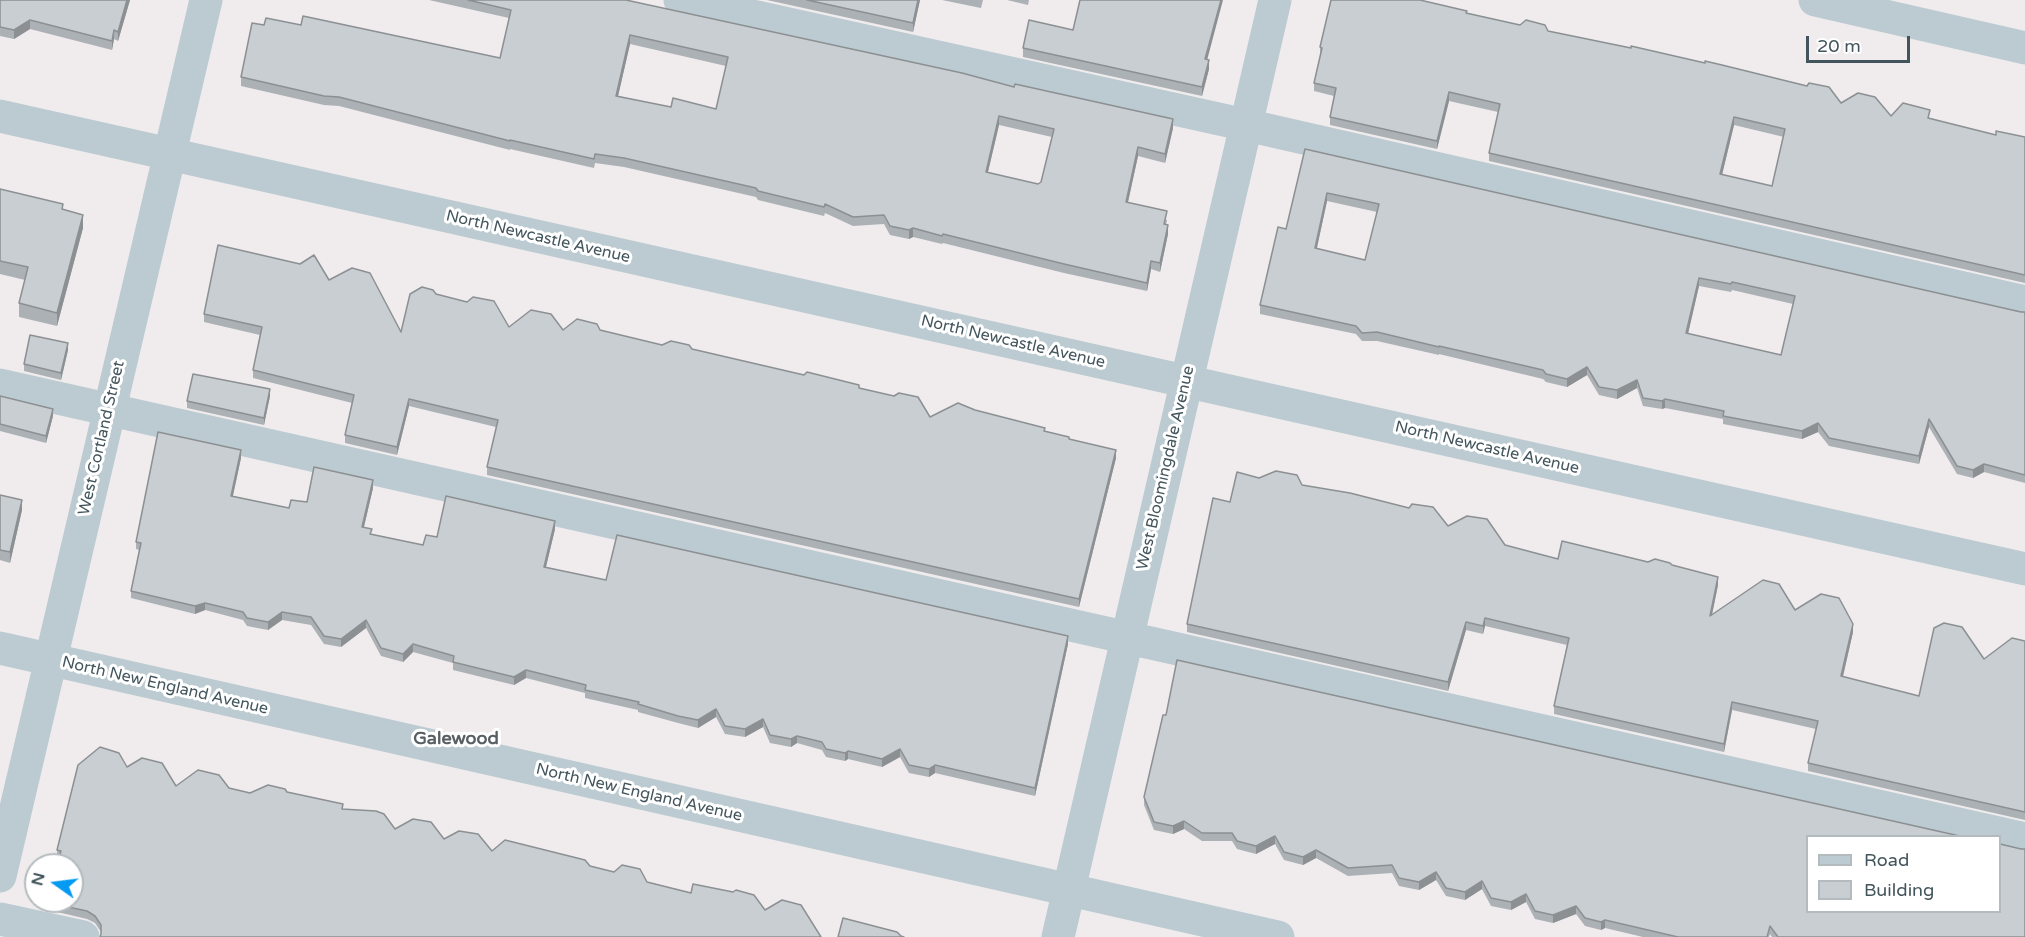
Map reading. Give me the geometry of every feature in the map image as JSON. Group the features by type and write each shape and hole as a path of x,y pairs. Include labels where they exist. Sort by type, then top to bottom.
{"street":[{"name":"West Cortland Street","path":"0,876 206,0"},
{"path":"680,0 1246,125 2025,302"},
{"name":"West Bloomingdale Avenue","path":"1058,937 1275,0"},
{"path":"1815,0 2025,48"},
{"name":"North Newcastle Avenue","path":"0,116 2025,569"},
{"path":"0,385 2025,839"},
{"name":"North New England Avenue","path":"0,648 1278,937"},
{"path":"0,919 83,937"}],"building":[{"path":"0,0 127,0 118,32 114,30 112,41 30,20 14,30 0,27"},
{"path":"468,0 626,0 962,73 1014,87 1015,84 1173,119 1165,154 1138,147 1126,202 1167,211 1164,224 1168,225 1160,263 1151,261 1147,283 943,234 942,236 913,228 909,230 890,226 884,215 853,217 825,204 824,207 758,191 756,188 624,158 595,154 594,159 510,141 339,97 324,96 241,77 252,23 264,25 266,18 301,25 303,16 500,58 511,10","holes":["630,35 728,57 716,109 673,98 671,107 616,96","999,116 1054,129 1041,182 1038,184 986,172"]},
{"path":"807,0 918,0 913,23"},
{"path":"1080,0 1221,0 1205,59 1209,60 1202,87 1023,48 1029,20 1073,30"},
{"path":"1331,0 1420,0 1520,25 1526,20 1545,25 1548,31 1631,48 1631,46 1705,63 1705,61 1807,86 1809,83 1829,87 1841,103 1858,93 1875,97 1891,116 1903,103 1930,110 1928,118 1996,135 1996,131 2025,137 2025,275 1489,153 1500,104 1449,92 1437,141 1330,117 1336,88 1314,83 1322,48 1320,47","holes":["1734,117 1785,129 1772,186 1720,174"]},
{"path":"1305,149 2025,312 2025,475 1984,464 1973,470 1957,466 1929,419 1919,456 1829,438 1818,423 1802,431 1723,416 1724,411 1665,399 1662,401 1643,398 1637,380 1617,390 1599,387 1587,367 1567,379 1546,374 1543,370 1377,332 1362,333 1356,326 1260,305 1278,227 1286,229","holes":["1327,193 1379,204 1365,260 1315,248","1699,278 1731,284 1732,282 1795,296 1781,355 1686,333"]},
{"path":"0,189 63,204 62,209 83,215 57,313 19,303 28,267 0,261"},
{"path":"218,245 300,264 314,255 329,280 352,268 370,273 401,332 410,294 422,287 433,290 436,294 467,302 473,297 494,301 509,327 531,310 551,314 563,330 577,319 597,324 600,330 662,345 671,341 689,345 692,349 804,375 807,372 894,396 899,393 918,397 930,417 958,403 975,410 1045,428 1044,431 1069,437 1069,439 1116,450 1079,599 487,467 498,420 409,399 397,447 345,435 354,395 253,370 262,327 204,314"},
{"path":"30,335 68,343 61,373 24,364"},
{"path":"193,374 270,389 264,418 187,401"},
{"path":"0,396 53,409 46,436 0,424"},
{"path":"158,432 241,450 231,496 289,508 291,500 307,502 314,467 373,480 362,527 372,529 370,534 423,545 426,535 437,537 446,496 555,521 544,567 606,580 617,535 1068,636 1035,788 935,765 929,769 909,765 900,749 882,759 848,751 845,753 826,749 822,742 797,736 791,739 770,735 763,719 745,729 725,726 716,709 698,720 678,716 638,704 639,702 585,690 586,685 526,670 514,677 453,662 454,656 413,644 403,654 381,648 366,620 341,639 324,636 311,617 282,612 268,622 247,618 243,612 205,603 195,606 131,591 141,543 136,542"},
{"path":"1276,471 1297,475 1302,485 1350,493 1409,508 1412,504 1433,507 1448,526 1467,516 1487,519 1505,545 1558,559 1562,541 1648,562 1655,559 1718,577 1710,616 1763,580 1779,584 1795,610 1821,594 1839,598 1853,624 1841,676 1919,696 1934,628 1944,623 1962,627 1984,659 2012,638 2025,641 2025,812 1808,763 1818,721 1732,702 1724,744 1554,706 1569,638 1485,618 1483,626 1466,622 1448,682 1187,624 1213,498 1230,502 1237,472 1259,478"},
{"path":"0,495 22,500 10,552 0,550"},
{"path":"1177,660 1955,835 1806,835 1806,913 2001,913 2001,844 2025,849 2025,937 1778,937 1770,926 1767,937 1678,937 1605,920 1601,922 1585,918 1576,906 1553,915 1535,911 1526,894 1511,902 1491,898 1482,881 1465,892 1446,888 1436,872 1419,882 1399,878 1392,865 1348,868 1316,850 1303,857 1284,852 1275,836 1256,846 1237,841 1232,833 1202,833 1184,821 1173,826 1154,822 1144,797 1163,715 1166,715"},
{"path":"100,747 119,753 127,767 142,758 162,763 176,786 198,770 219,775 229,788 250,793 268,785 285,789 287,792 343,804 342,809 376,811 384,814 395,829 413,819 431,822 444,839 459,831 478,834 492,851 505,840 585,860 590,866 614,872 622,865 640,869 647,882 691,893 693,884 733,892 736,890 754,895 765,910 782,900 801,905 821,937 100,937 101,925 95,916 84,910 84,853 60,853 61,851 57,850 78,765"},
{"path":"843,918 897,932 904,937 838,937"}],"district":[{"name":"Galewood","path":"456,739"}]}
